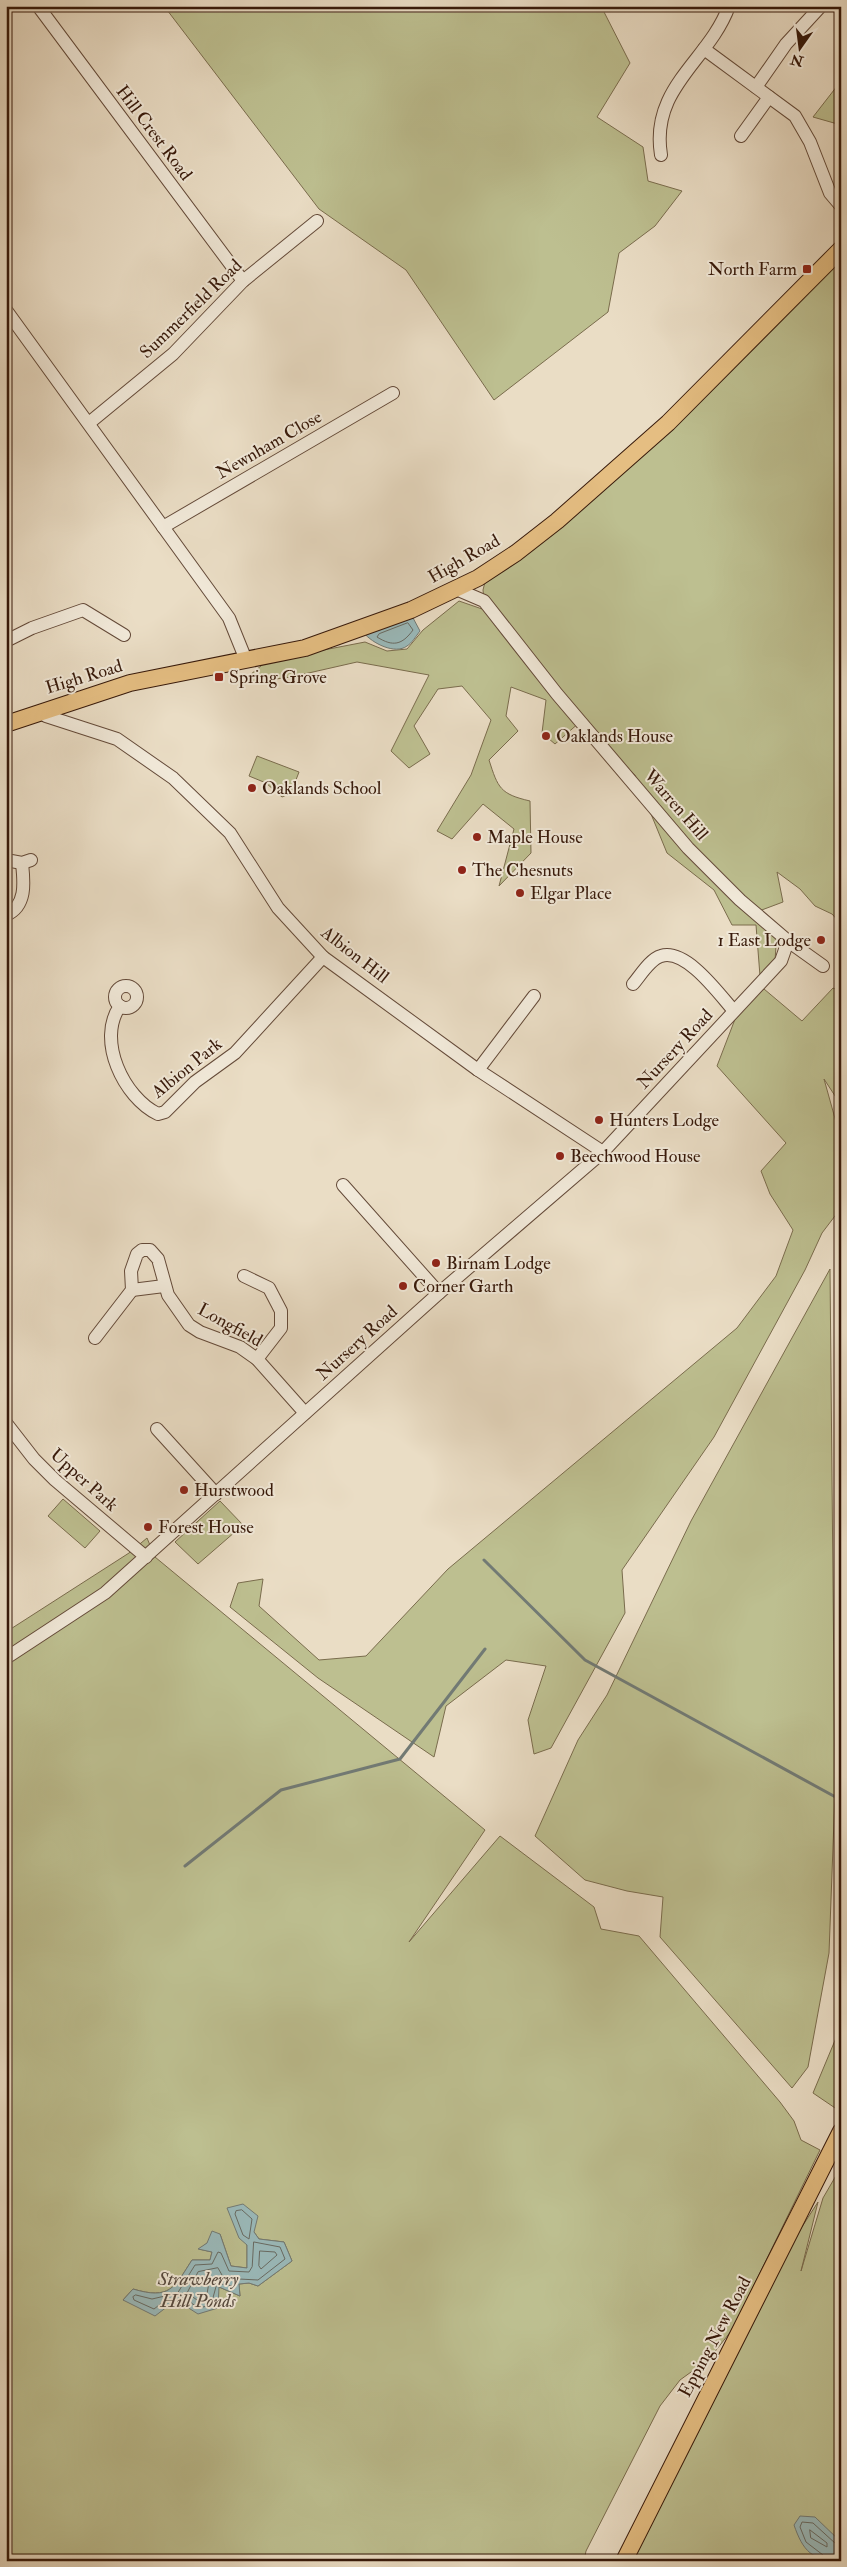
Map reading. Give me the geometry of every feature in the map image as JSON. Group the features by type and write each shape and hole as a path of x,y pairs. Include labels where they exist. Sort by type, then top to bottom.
{"main road":[{"name":"High Road","path":"6,724 130,684 305,648 411,610 478,578 516,553 557,521 668,423 841,249"},
{"name":"Epping New Road","path":"624,2561 841,2132"}],"street":[{"name":"Hill Crest Road","path":"38,6 243,281"},
{"path":"661,155 658,136 666,104 684,72 722,24 729,6"},
{"path":"756,87 786,44 821,6"},
{"path":"704,48 795,116 810,142 830,193 841,206"},
{"path":"741,136 770,97"},
{"name":"Summerfield Road","path":"89,423 172,354 243,281 317,221"},
{"path":"6,310 228,618 246,660"},
{"name":"Newnham Close","path":"163,527 393,393"},
{"name":"Warren Hill","path":"478,578 484,601 557,694 688,848 740,900 788,941 823,966"},
{"name":"Warren Hill","path":"456,589 484,601"},
{"path":"6,641 32,628 83,610 124,636"},
{"name":"Albion Hill","path":"41,712 46,716 117,739 173,778 230,833 278,908 323,957 478,1070 603,1152"},
{"path":"6,860 27,862 24,892 14,912 6,915"},
{"name":"Nursery Road","path":"6,1658 105,1593 439,1293 603,1152 781,961 788,941"},
{"path":"633,984 654,960 661,956 670,956 686,961 708,981 734,1011"},
{"name":"Albion Park","path":"120,1006 115,1013 111,1033 111,1049 132,1092 148,1109 158,1114 165,1112 196,1082 235,1053 323,957"},
{"path":"478,1070 534,996"},
{"path":"343,1185 439,1293"},
{"name":"Longfield","path":"132,1290 130,1283 134,1258 146,1249 154,1252 158,1260 164,1286 189,1325 200,1332 240,1347 257,1359 305,1413"},
{"path":"244,1276 269,1288 281,1311 281,1328 257,1359"},
{"path":"96,1338 132,1290 164,1286"},
{"name":"Upper Park","path":"6,1423 34,1459 55,1480 146,1557"},
{"path":"157,1429 216,1494"}],"green space":[{"path":"164,6 596,6 603,10 630,63 597,117 643,147 648,181 682,191 655,226 619,253 608,312 494,400 406,270 319,209"},
{"path":"841,81 841,125 813,117"},
{"path":"841,257 841,924 832,914 815,906 800,889 777,872 783,902 759,911 777,930 775,961 760,976 756,925 732,925 714,890 667,853 635,775 580,722 555,744 542,733 546,700 511,687 506,716 518,731 489,760 498,783 506,792 512,796 530,801 531,853 499,886 514,829 483,804 452,839 437,831 471,775 491,720 462,686 438,689 414,726 430,754 409,768 391,751 429,675 357,662 291,677 239,684 267,661 365,642 387,651 407,649 423,630 459,601 485,610 483,590 486,578"},
{"path":"257,756 299,772 291,793 282,797 266,783 249,776"},
{"path":"833,988 841,991 841,1105 824,1079 841,1140 841,1208 822,1233 805,1270 714,1437 622,1570 625,1613 551,1748 534,1754 528,1720 546,1666 506,1660 446,1706 434,1757 318,1678 230,1607 238,1583 263,1579 259,1606 319,1660 366,1656 448,1569 737,1328 776,1276 793,1230 770,1194 761,1171 786,1143 717,1066 737,1014 764,989 802,1021"},
{"path":"830,1269 835,1793 829,1953 808,2067 792,2088 660,1937 663,1897 627,1891 585,1880 535,1836 578,1740 607,1695 691,1521"},
{"path":"63,1499 100,1531 85,1548 48,1516"},
{"path":"220,1501 243,1525 198,1564 175,1542"},
{"path":"147,1538 155,1557 485,1830 409,1942 500,1836 594,1907 601,1929 639,1936 780,2102 794,2121 801,2140 820,2150 732,2330 709,2359 680,2380 660,2406 586,2551 584,2561 6,2561 6,1632 129,1553","holes":["254,2232 259,2239 284,2242 292,2261 258,2286 249,2283 239,2284 240,2296 219,2287 176,2299 123,2300 133,2289 155,2293 170,2289 192,2260 210,2260 212,2252 199,2249 220,2234 231,2266 247,2268 247,2245"]},
{"path":"841,1882 841,2112 813,2093 836,2038 836,1951"},
{"path":"841,2167 841,2561 633,2561 798,2233 818,2202 801,2271 823,2198"}],"water":[{"path":"412,616 420,631 411,643 402,648 384,647 372,641 364,633"},
{"name":"Strawberry Hill Ponds","path":"243,2204 258,2216 254,2232 259,2239 284,2242 292,2261 258,2286 249,2283 239,2284 240,2296 219,2287 218,2308 198,2314 176,2300 155,2316 123,2300 133,2289 155,2293 170,2289 192,2260 210,2260 212,2252 198,2249 207,2243 212,2231 220,2234 231,2266 247,2268 247,2245 239,2238 227,2208"},
{"path":"800,2516 815,2517 841,2542 841,2561 823,2559 810,2553 805,2548 794,2525"}],"waterway":[{"path":"484,1560 585,1660 841,1800"},
{"path":"185,1866 281,1790 400,1759 485,1649"}],"place":[{"name":"North Farm","path":"807,269"},
{"name":"Spring Grove","path":"219,677"},
{"name":"Oaklands House","path":"546,736"},
{"name":"Oaklands School","path":"252,788"},
{"name":"Maple House","path":"477,837"},
{"name":"The Chesnuts","path":"462,870"},
{"name":"Elgar Place","path":"520,893"},
{"name":"1 East Lodge","path":"821,940"},
{"name":"Hunters Lodge","path":"599,1120"},
{"name":"Beechwood House","path":"560,1156"},
{"name":"Birnam Lodge","path":"436,1263"},
{"name":"Corner Garth","path":"403,1286"},
{"name":"Hurstwood","path":"184,1490"},
{"name":"Forest House","path":"148,1527"}]}
